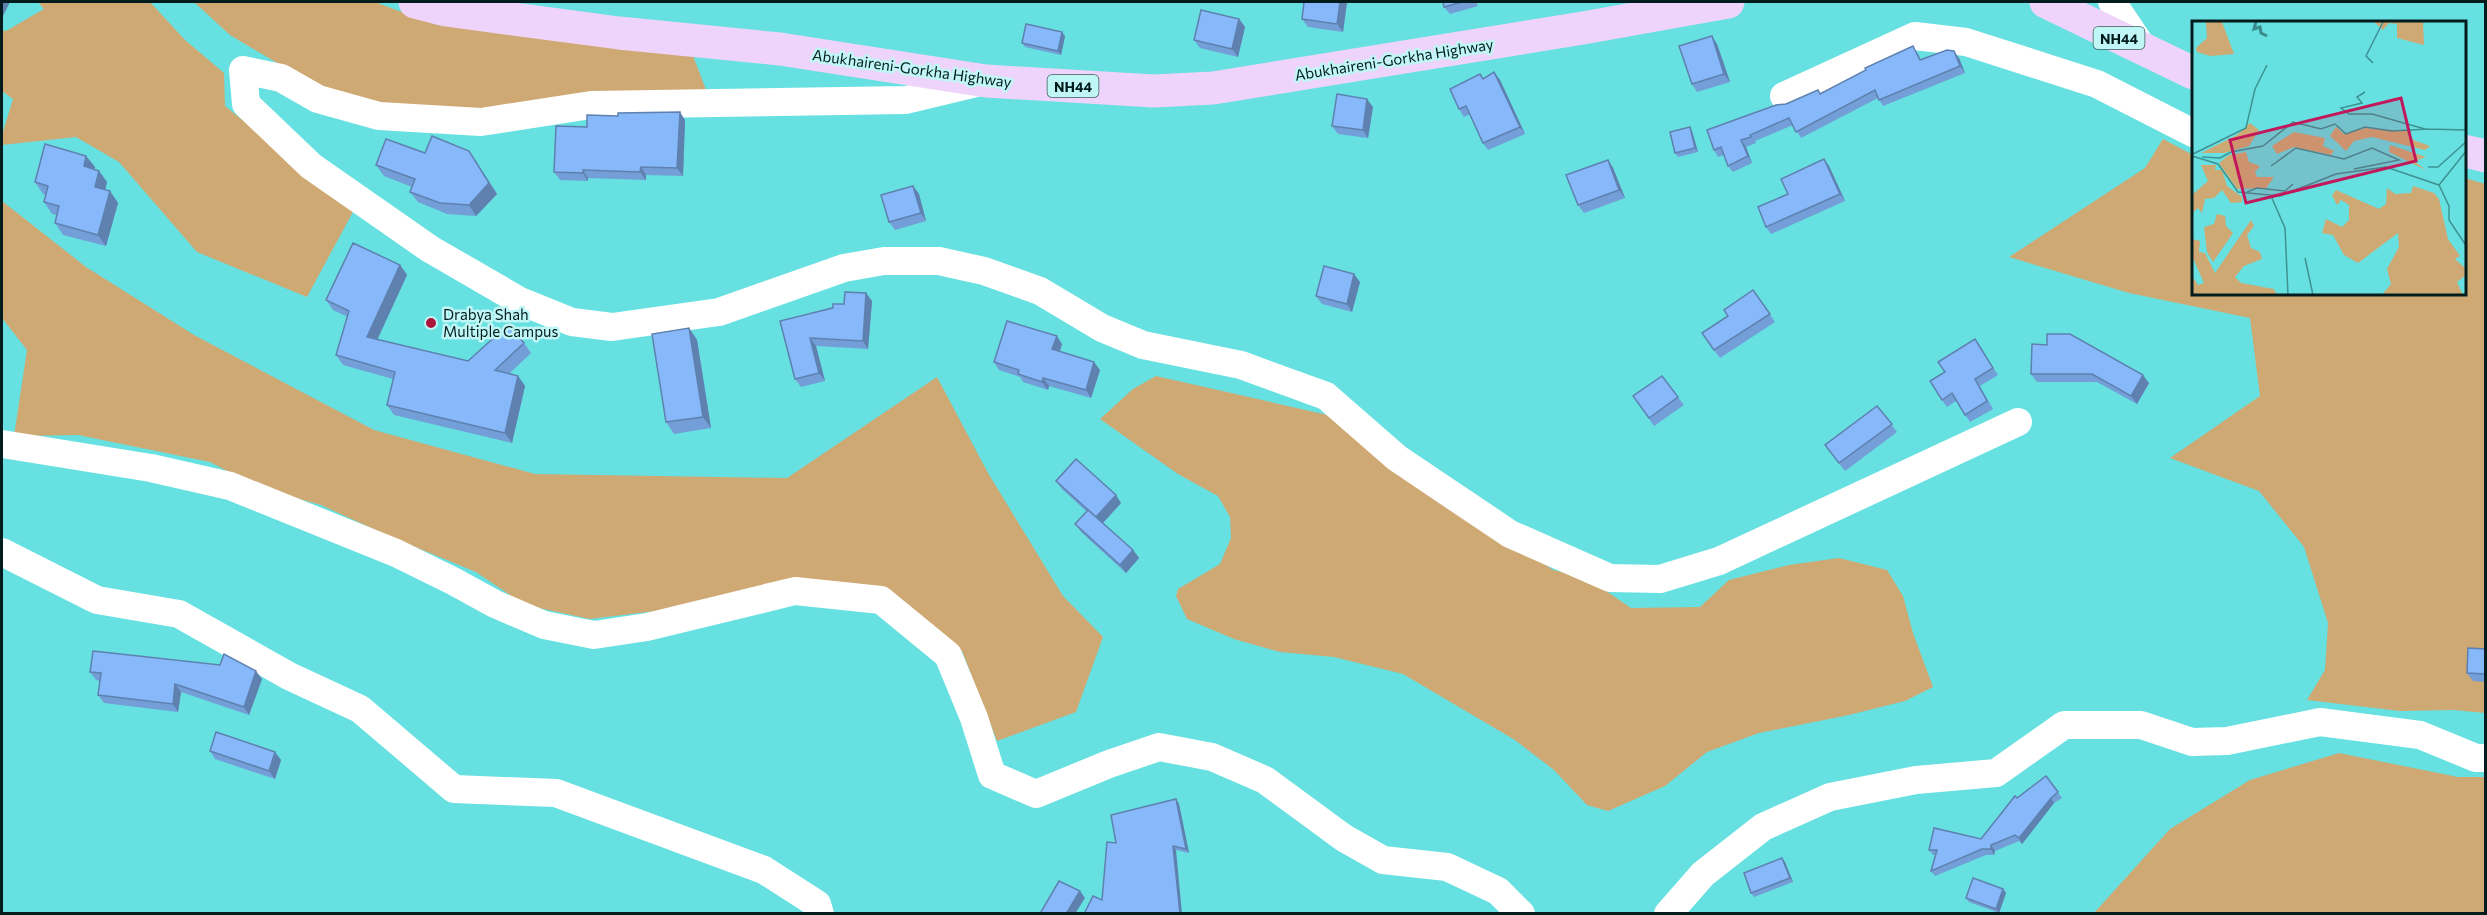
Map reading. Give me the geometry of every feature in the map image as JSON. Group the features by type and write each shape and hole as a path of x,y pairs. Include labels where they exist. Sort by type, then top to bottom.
{"main road":[{"name":"Abukhaireni-Gorkha Highway","path":"416,2 458,11 619,33 780,49 986,81 1154,91 1213,88 1583,28 1705,3"},
{"name":"NH44","path":"2046,2 2192,73"},
{"path":"2466,151 2486,156"}],"street":[{"path":"2112,2 2145,51"},
{"path":"1784,96 1915,36 1966,42 2097,84 2192,133"},
{"path":"986,81 906,100 591,105 482,122 379,116 318,99 281,78 243,70 246,104 311,166 430,249 520,301 572,322 612,327 719,312 843,268 884,261 939,261 984,271 1040,291 1102,328 1143,345 1241,365 1326,396 1397,458 1510,534 1610,578 1660,579 1719,561 2018,422"},
{"path":"2,444 151,468 230,486 396,554 495,604 544,625 594,635 646,627 795,591 881,600 948,655 974,718 992,775 1036,794 1108,764 1159,747 1212,757 1265,780 1344,838 1383,860 1447,867 1498,891 1521,914"},
{"path":"2,552 97,600 179,614 289,676 360,709 454,789 556,793 764,870 817,904 820,914"},
{"path":"1668,914 1703,874 1763,826 1830,797 1916,780 1996,773 2064,725 2141,725 2192,742 2227,741 2320,722 2420,735 2476,758 2486,758"}],"shaded area":[{"path":"38,2 150,2 185,40 224,73 225,106 354,210 307,297 197,252 119,162 76,137 2,145 2,135 13,99 2,91 2,30 6,31 44,9"},
{"path":"194,2 375,2 434,24 585,40 687,40 708,95 482,113 373,106 323,89 279,64 230,35"},
{"path":"2163,139 2192,154 2192,296 2466,296 2466,178 2485,184 2485,713 2454,710 2400,711 2307,700 2325,670 2328,623 2304,547 2259,491 2170,458 2260,396 2250,318 2129,293 2009,257 2145,168"},
{"path":"2,201 86,267 194,335 374,430 535,474 787,478 937,377 988,473 1063,596 1103,637 1076,712 997,741 962,651 907,608 721,603 590,619 525,605 476,572 321,505 260,488 210,462 78,435 14,436 27,350 2,318"},
{"path":"1156,376 1332,416 1553,570 1587,578 1631,608 1700,607 1729,580 1789,565 1839,558 1887,570 1903,596 1913,633 1933,687 1905,701 1759,733 1707,752 1665,786 1608,811 1587,805 1554,770 1515,740 1403,674 1334,657 1280,652 1234,639 1187,619 1176,596 1178,589 1220,564 1231,538 1230,517 1218,496 1178,474 1100,419 1133,389"},
{"path":"2339,753 2458,777 2485,777 2485,913 2094,913 2170,829 2250,780"}],"building":[{"path":"1304,2 1340,2 1337,24 1302,19"},
{"path":"1443,2 1462,2 1444,7"},
{"path":"1201,10 1239,19 1232,49 1194,40"},
{"path":"1026,24 1062,32 1058,51 1022,43"},
{"path":"1712,36 1724,74 1692,84 1679,46"},
{"path":"1913,46 1920,60 1947,50 1954,51 1960,66 1879,100 1875,90 1796,132 1789,118 1741,140 1748,156 1728,166 1721,147 1714,150 1707,130 1776,105 1786,104 1818,90 1820,94 1866,70 1865,68"},
{"path":"1494,72 1520,127 1483,143 1466,106 1459,109 1450,89 1480,74 1483,79"},
{"path":"1337,94 1367,99 1363,130 1332,126"},
{"path":"680,112 677,168 641,167 640,172 583,170 583,173 554,172 556,126 587,127 587,115 618,116 618,113"},
{"path":"1690,127 1695,148 1675,153 1670,132"},
{"path":"432,136 469,151 489,183 469,205 440,203 410,192 415,179 376,165 386,139 425,153"},
{"path":"45,144 86,156 84,166 99,171 95,187 110,191 98,235 55,223 59,206 44,202 48,186 35,182"},
{"path":"1824,159 1840,194 1766,227 1758,207 1788,194 1781,179"},
{"path":"1608,160 1619,190 1578,205 1566,175"},
{"path":"913,186 921,213 889,222 881,195"},
{"path":"353,243 400,265 367,337 468,361 508,325 524,343 495,370 518,376 505,433 387,405 395,372 336,355 349,311 326,300"},
{"path":"1324,266 1354,274 1347,304 1316,296"},
{"path":"1753,290 1770,314 1714,350 1702,333 1728,316 1724,310"},
{"path":"845,292 866,293 863,341 810,338 819,373 795,379 780,321 833,308 833,304 844,304"},
{"path":"1007,321 1057,336 1052,349 1094,362 1086,390 1043,378 1042,382 1018,374 1019,370 994,362"},
{"path":"689,328 703,417 666,422 652,334"},
{"path":"2047,334 2070,334 2143,375 2131,396 2092,374 2031,374 2032,344 2047,345"},
{"path":"1975,339 1993,368 1975,379 1987,401 1965,415 1952,393 1942,400 1930,381 1945,372 1938,362"},
{"path":"1662,376 1678,397 1649,418 1633,396"},
{"path":"1877,406 1892,424 1839,463 1825,445"},
{"path":"1076,459 1116,495 1096,517 1056,481"},
{"path":"1088,510 1133,550 1120,565 1075,524"},
{"path":"2468,648 2486,649 2486,674 2467,673"},
{"path":"93,651 220,665 224,654 256,671 244,707 175,684 173,704 98,695 101,673 90,672"},
{"path":"216,732 275,752 269,771 210,751"},
{"path":"2046,776 2058,792 2019,838 2015,835 1991,845 1991,849 1982,849 1931,871 1937,850 1929,850 1934,828 1981,839 2015,796 2017,798"},
{"path":"1176,799 1186,849 1173,846 1180,914 1084,914 1093,896 1102,900 1107,842 1116,843 1111,815"},
{"path":"1782,858 1790,878 1751,893 1744,873"},
{"path":"1973,878 2003,889 1996,909 1966,898"},
{"path":"1059,881 1080,891 1066,914 1044,914 1041,912"}],"place":[{"name":"Drabya Shah Multiple Campus","path":"431,323"}]}
